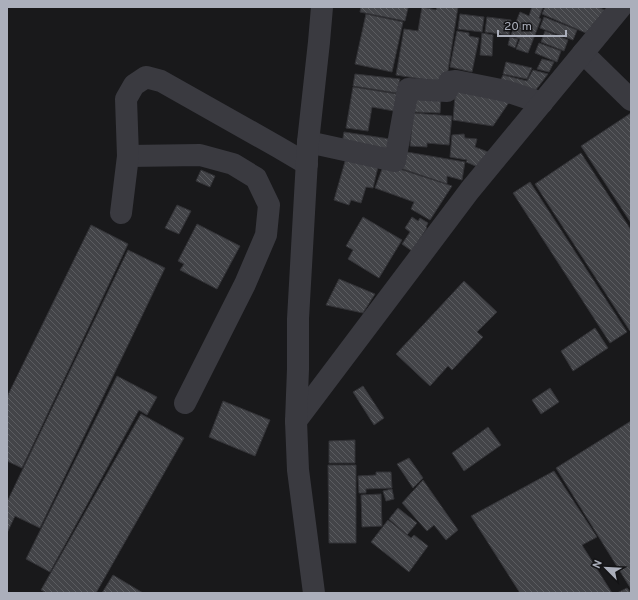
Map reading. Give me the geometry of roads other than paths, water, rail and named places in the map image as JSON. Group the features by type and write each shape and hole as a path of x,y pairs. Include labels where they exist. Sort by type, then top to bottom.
{"street":[{"path":"314,593 298,470 296,421 298,319 308,142 320,42 322,7"},
{"path":"296,421 470,190 619,7"},
{"path":"583,53 631,100"},
{"path":"121,213 128,156 126,99 134,85 146,77 161,81 307,164"},
{"path":"308,142 395,161 408,89 447,91 449,82 456,81 506,91 542,103"},
{"path":"128,156 200,156 233,164 256,178 269,205 266,235 245,284 185,403"}]}
